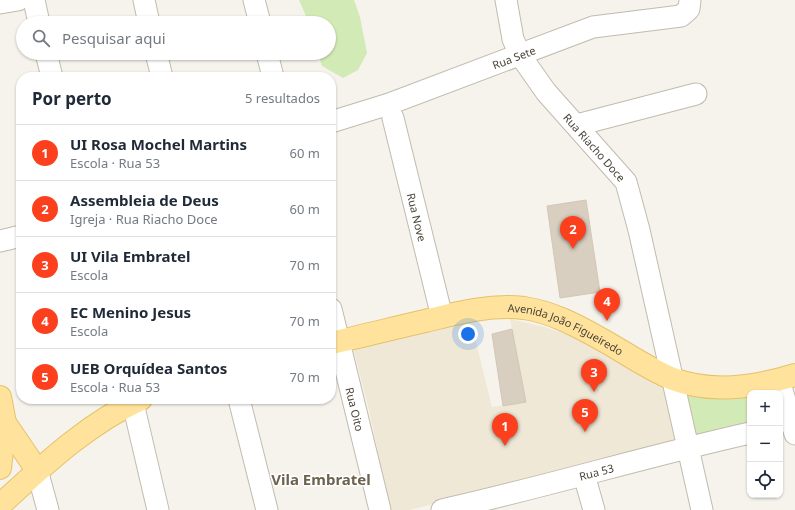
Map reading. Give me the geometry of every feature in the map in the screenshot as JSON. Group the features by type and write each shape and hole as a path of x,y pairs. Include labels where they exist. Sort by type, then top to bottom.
{"main road":[{"name":"Avenida João Figueiredo","path":"336,342 479,309 505,307 524,308 552,315 582,328 672,378 693,385 731,387 787,378"},
{"path":"0,397 5,423 0,468"},
{"path":"0,505 37,470 85,431 129,404"},
{"path":"5,423 37,470"}],"street":[{"path":"0,3 18,0"},
{"path":"34,0 37,16"},
{"path":"144,0 147,16"},
{"path":"254,0 258,16"},
{"name":"Rua Riacho Doce","path":"506,0 513,39 520,54 546,92 577,125 626,182 638,223 702,510"},
{"name":"Rua Sete","path":"336,120 389,104 593,27 681,16 689,9 690,0"},
{"path":"48,60 51,72"},
{"path":"158,60 161,72"},
{"path":"269,60 272,72"},
{"path":"577,125 696,94"},
{"name":"Rua Nove","path":"393,118 442,317"},
{"path":"0,241 16,237"},
{"name":"Rua Oito","path":"336,346 380,510"},
{"path":"787,378 789,428"},
{"path":"136,404 158,510"},
{"path":"240,404 267,510"},
{"name":"Rua 53","path":"442,510 485,505 584,475 687,447 747,434"},
{"path":"37,470 48,510"},
{"path":"584,475 594,510"}],"shaded area":[{"path":"470,318 492,407 526,402 510,319 544,327 579,338 661,382 679,440 410,510 390,510 369,410 352,344"}],"green space":[{"path":"299,0 354,0 360,17 367,53 358,70 343,78 336,74 336,72 332,72 322,66 320,60 336,60 336,16 306,16"},
{"path":"682,389 747,393 747,428 692,440"}],"building":[{"path":"586,200 600,292 560,298 547,206"},
{"path":"512,329 526,402 503,406 492,334"}],"place":[{"name":"Assembleia de Deus","path":"573,249"},
{"name":"EC Menino Jesus","path":"607,321"},
{"name":"UI Vila Embratel","path":"594,392"},
{"name":"UEB Orquídea Santos","path":"585,432"},
{"name":"UI Rosa Mochel Martins","path":"505,446"}],"district":[{"name":"Vila Embratel","path":"321,479"}]}
